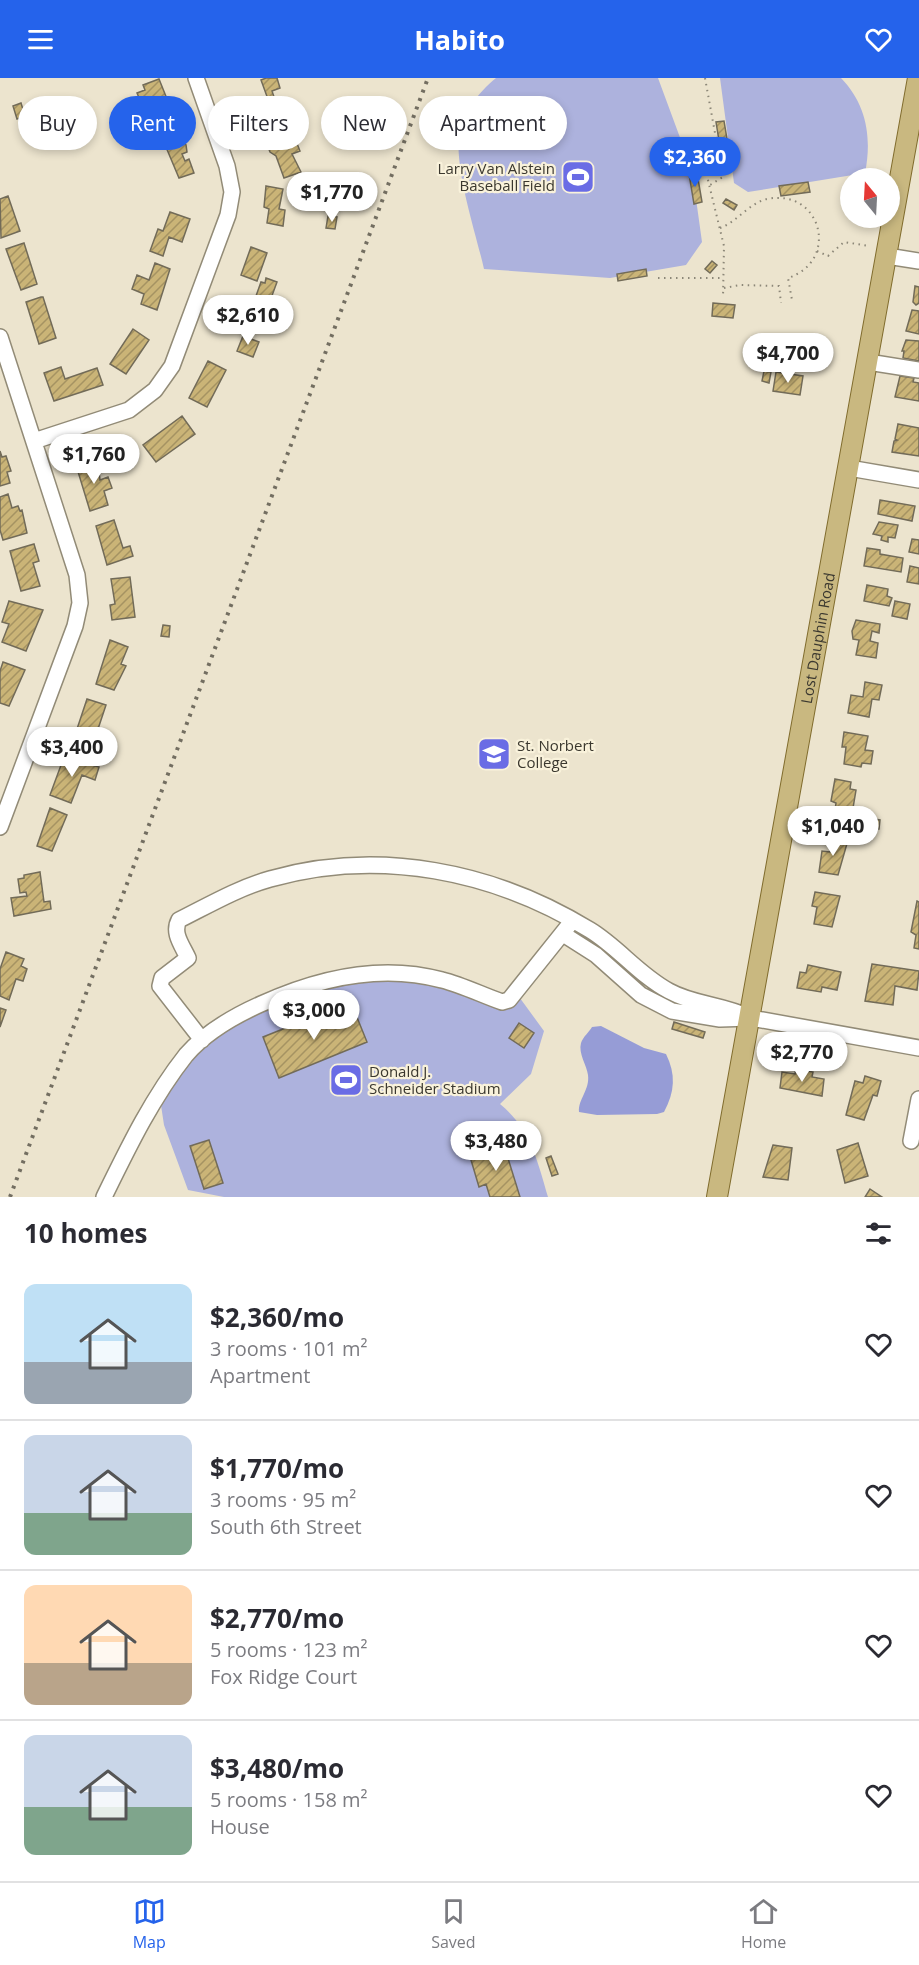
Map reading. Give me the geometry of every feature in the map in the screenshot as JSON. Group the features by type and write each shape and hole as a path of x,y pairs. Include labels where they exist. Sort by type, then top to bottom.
{"main road":[{"name":"Lost Dauphin Road","path":"717,1197 751,1018 886,256 914,126 918,78"}],"street":[{"path":"34,441 129,410 155,390 172,366 228,215 232,192 227,166 196,78"},
{"path":"886,256 919,261"},
{"path":"0,337 77,575 80,603 75,626 0,827"},
{"path":"868,362 919,370"},
{"path":"849,468 919,480"},
{"path":"202,1040 160,986 162,978 188,958 176,934 179,920 268,879 338,865 409,866 493,883 573,920 604,940 650,979 670,992 696,1001 730,1008 751,1018"},
{"path":"104,1197 159,1092 188,1053 202,1040 251,1008 290,990 356,974 382,972 442,980 502,1002 509,1000 573,920"},
{"path":"563,934 596,956 654,1004 699,1017 751,1018 919,1048"},
{"path":"911,1141 919,1099"}],"path":[{"path":"705,78 723,177 710,185"},
{"path":"698,139 724,246 723,297"},
{"path":"720,228 735,221 761,201 792,200 808,208 815,219 819,235 817,251 805,270 788,278 792,300"},
{"path":"817,251 828,256 844,242 869,246"},
{"path":"658,278 724,278"},
{"path":"724,288 740,285 779,286 782,303"}],"shaded area":[{"name":"Larry Van Alstein Baseball Field","path":"496,78 658,78 692,170 702,242 686,265 610,278 484,269 463,184 459,150 567,150 567,96 478,96"},
{"path":"720,78 841,78 850,88 857,99 865,122 868,147 866,168 840,168 840,177 748,192 734,183"},
{"name":"Donald J. Schneider Stadium","path":"366,973 422,976 484,995 517,994 544,1031 531,1074 500,1104 519,1124 532,1146 548,1197 224,1197 188,1190 164,1125 159,1092 188,1053 242,1014"},
{"path":"601,1026 644,1048 666,1054 673,1083 664,1112 597,1115 579,1112 588,1080 581,1043 592,1027"}],"building":[{"path":"277,78 280,88 272,91 274,96 267,96 261,80"},
{"path":"159,79 166,96 138,96 137,93 145,90 143,85"},
{"path":"18,104 17,119 13,106"},
{"path":"724,121 729,151 721,153 716,122"},
{"path":"167,150 187,150 182,154 185,161 189,159 194,173 179,178"},
{"path":"269,150 300,150 292,154 301,172 284,178 276,156"},
{"path":"697,173 702,202 694,204 689,174"},
{"path":"808,182 810,192 781,196 779,186"},
{"path":"266,186 283,189 279,209 285,210 283,226 267,223 269,209 264,207"},
{"path":"8,196 20,231 1,238 0,199"},
{"path":"726,199 737,205 734,210 723,203"},
{"path":"170,212 190,219 182,242 169,237 163,256 150,251 158,229 163,231"},
{"path":"328,216 337,217 335,229 326,228"},
{"path":"24,243 37,284 21,290 6,249"},
{"path":"251,247 267,253 257,281 241,275"},
{"path":"712,261 717,265 710,273 705,269"},
{"path":"155,263 170,269 157,310 141,304 144,294 132,289 137,275 149,280"},
{"path":"646,269 647,276 618,281 617,274"},
{"path":"266,278 277,282 270,301 256,296 261,282 265,283"},
{"path":"915,286 919,287 919,303 916,305 913,302"},
{"path":"43,297 56,338 39,344 26,302"},
{"path":"713,303 735,305 733,318 712,316"},
{"path":"236,307 250,312 247,319 252,321 247,335 230,328"},
{"path":"912,310 919,311 919,334 906,331"},
{"path":"133,329 149,340 126,374 110,364"},
{"path":"243,336 259,342 253,357 237,351"},
{"path":"906,340 919,341 919,361 903,358 904,351 902,351"},
{"path":"208,361 226,370 207,407 189,398"},
{"path":"61,367 65,379 97,368 103,385 54,401 44,373"},
{"path":"764,371 771,372 769,383 762,381"},
{"path":"776,372 803,376 800,395 773,391"},
{"path":"900,376 914,378 913,382 919,383 919,401 895,397"},
{"path":"182,416 195,434 156,462 143,445"},
{"path":"898,424 919,428 919,456 892,452 894,441 897,440 895,439"},
{"path":"0,451 2,457 6,456 11,471 7,472 10,483 0,486"},
{"path":"94,460 95,463 98,462 100,480 108,477 112,488 104,491 108,505 90,511 76,465"},
{"path":"8,494 12,508 18,506 20,511 22,510 27,533 3,540 0,530 0,497"},
{"path":"880,500 915,506 912,521 878,514"},
{"path":"114,520 123,548 130,546 133,556 107,565 96,526"},
{"path":"879,522 898,525 895,538 888,537 888,542 881,540 882,536 873,534"},
{"path":"912,539 919,540 919,554 909,552"},
{"path":"34,544 39,561 33,563 40,586 21,591 10,551"},
{"path":"867,548 880,550 880,554 903,558 901,572 864,566"},
{"path":"910,566 919,568 919,584 907,582"},
{"path":"130,577 135,617 112,620 110,605 115,604 111,579"},
{"path":"867,585 888,589 887,596 892,598 889,606 864,601"},
{"path":"9,601 43,610 26,651 2,642 9,624 2,622"},
{"path":"895,601 910,604 907,619 892,616"},
{"path":"856,620 880,624 879,633 872,631 870,641 878,643 876,658 856,655 859,640 853,639 852,631"},
{"path":"163,625 170,626 169,637 161,636"},
{"path":"110,640 128,647 121,664 126,666 114,690 96,684"},
{"path":"3,662 25,670 9,706 0,703 0,671"},
{"path":"865,682 882,685 879,700 872,699 869,717 848,713 851,695 863,697"},
{"path":"87,699 106,705 92,747 73,741"},
{"path":"844,732 868,736 865,750 873,751 871,764 862,763 861,767 844,764 846,747 842,747"},
{"path":"64,757 99,767 95,780 82,775 71,803 50,795"},
{"path":"835,779 851,782 850,789 856,790 851,820 834,817 836,803 831,801"},
{"path":"50,808 67,815 52,851 37,846"},
{"path":"867,818 880,820 879,829 866,828"},
{"path":"833,837 848,840 838,875 819,872 822,851 830,852"},
{"path":"40,872 44,902 50,901 51,909 14,916 11,898 27,896 26,892 20,893 18,879 24,878 24,875"},
{"path":"815,892 840,896 832,927 814,924 817,907 812,906"},
{"path":"917,901 919,902 919,949 914,948 916,935 911,932"},
{"path":"6,952 24,959 21,966 27,969 23,981 16,979 9,1000 0,996 0,969"},
{"path":"872,964 919,971 917,990 895,986 893,1005 865,1001"},
{"path":"808,965 841,972 837,990 822,987 821,992 797,988 800,972 806,973"},
{"path":"352,1005 367,1042 279,1078 263,1037 303,1021 306,1028 317,1023 316,1020"},
{"path":"0,1008 6,1010 0,1027"},
{"path":"674,1022 705,1032 703,1038 672,1029"},
{"path":"519,1023 534,1033 524,1048 509,1038"},
{"path":"796,1069 813,1072 812,1077 824,1079 822,1096 780,1088 782,1072 795,1074"},
{"path":"865,1076 881,1081 877,1096 873,1095 864,1120 846,1115 855,1081 863,1083"},
{"path":"502,1139 520,1197 490,1197 486,1184 479,1187 471,1160 493,1153 490,1143"},
{"path":"209,1140 223,1183 204,1189 190,1146"},
{"path":"858,1143 868,1176 845,1183 837,1150"},
{"path":"773,1145 792,1148 788,1180 763,1177"},
{"path":"551,1156 558,1174 552,1176 546,1158"},
{"path":"870,1189 882,1197 865,1197"}],"railway":[{"path":"10,1197 428,78"}],"place":[{"name":"Larry Van Alstein Baseball Field","path":"578,177"},
{"name":"St. Norbert College","path":"494,754"},
{"name":"Donald J. Schneider Stadium","path":"346,1080"}]}
